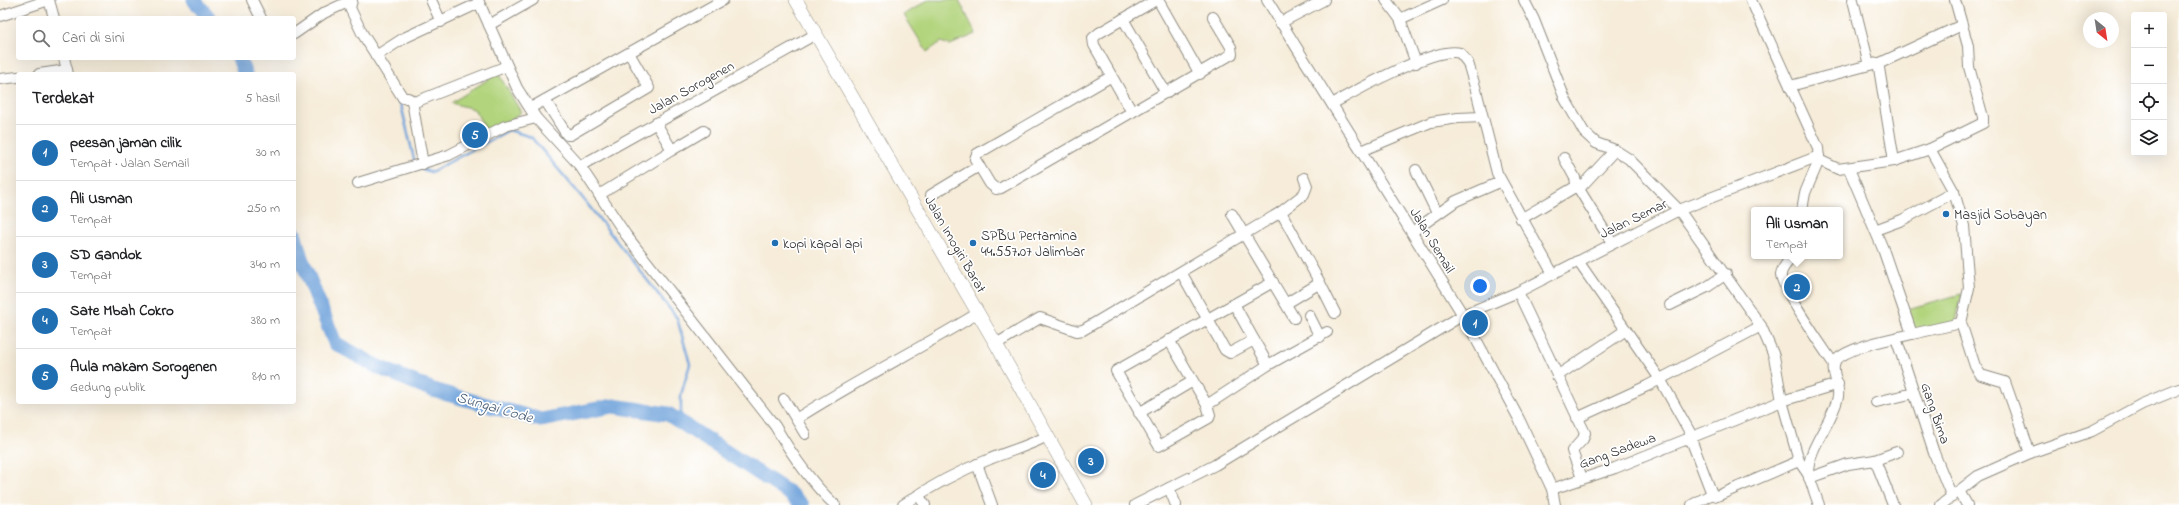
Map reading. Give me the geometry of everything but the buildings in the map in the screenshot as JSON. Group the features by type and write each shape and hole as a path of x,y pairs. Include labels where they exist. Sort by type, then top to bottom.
{"main road":[{"name":"Jalan Imogiri Barat","path":"796,0 996,344 1086,505"}],"street":[{"path":"0,16 49,0 53,16"},
{"path":"252,0 260,16"},
{"path":"352,0 350,8 376,56 403,98 408,98 416,102 507,66"},
{"path":"296,33 324,13 352,0"},
{"path":"431,0 441,22"},
{"path":"489,25 533,0"},
{"path":"534,106 724,0"},
{"path":"1132,112 1094,44 1093,38 1157,0 1200,74"},
{"name":"Jalan Semail","path":"1266,0 1463,315 1519,419 1552,489 1555,505"},
{"path":"1280,23 1324,0"},
{"path":"1386,0 1400,19 1416,62"},
{"path":"1400,19 1442,0"},
{"path":"1524,0 1534,20 1565,99 1584,132 1596,143 1615,150 1629,159 1679,210 1726,274 1761,326 1774,356 1782,401 1804,470 1819,505"},
{"path":"1751,0 1816,141 1819,158 1805,193 1803,207"},
{"path":"1854,0 1874,65 1894,161"},
{"path":"1819,158 1838,169 1849,169 1894,161 1930,149 1981,125 1984,121 1969,67 1968,46 1955,0"},
{"path":"376,56 404,38 441,22 479,2 517,88 536,118 580,166 630,241 775,426 792,456 812,482 834,505"},
{"path":"1112,76 977,154 975,159 991,186 996,189 1001,188 1200,74 1232,54 1231,47 1213,17"},
{"path":"1123,19 1166,93"},
{"path":"1790,86 1874,65 1962,25"},
{"name":"Jalan Sorogenen","path":"580,166 816,34"},
{"path":"1332,104 1369,83 1416,62 1449,51 1460,53 1468,63 1500,182 1553,274"},
{"path":"545,100 567,135 570,135 649,88 629,53"},
{"path":"64,60 67,72"},
{"path":"0,79 16,77"},
{"path":"412,101 420,165"},
{"path":"1361,151 1431,122 1458,118 1482,117"},
{"path":"358,183 449,155 505,126 536,118"},
{"path":"656,123 672,150"},
{"path":"599,195 704,131"},
{"path":"1930,149 1954,192 1964,226 1968,288 1961,323 1978,371 1984,377 2002,380 2006,384 2030,453"},
{"path":"1578,188 1615,150"},
{"path":"1564,158 1575,178 1578,188 1612,243"},
{"name":"Jalan Semar","path":"1135,505 1215,465 1463,315 1518,292 1578,260 1679,210 1819,158"},
{"path":"914,204 979,166"},
{"path":"1849,169 1875,230 1912,334"},
{"path":"1416,170 1437,213"},
{"path":"996,344 1042,317 1077,330 1083,330 1281,212 1304,194 1307,186 1304,178"},
{"path":"1412,232 1456,201 1500,182"},
{"path":"1521,219 1573,187 1578,188"},
{"path":"1875,230 1902,220 1954,192"},
{"path":"1281,212 1335,313"},
{"path":"1232,214 1287,303 1294,318"},
{"path":"1791,259 1782,270 1781,278 1803,320 1834,364 1838,384 1837,399 1804,470"},
{"path":"1578,260 1660,379 1691,437 1712,494"},
{"path":"1181,272 1228,353 1233,353 1254,340"},
{"path":"1670,305 1707,287 1726,274"},
{"path":"1169,340 1207,405 1210,415 1209,418 1160,446 1139,413 1116,371 1169,340 1273,282"},
{"path":"1287,303 1320,283"},
{"path":"1518,292 1584,433 1583,439 1572,451 1582,478"},
{"path":"1234,304 1268,365"},
{"path":"796,418 842,390 941,336 978,313"},
{"path":"1207,405 1268,365 1324,334 1309,315"},
{"path":"1834,364 1838,358 1846,353 1896,338 1961,323"},
{"path":"1576,418 1660,379 1761,326"},
{"path":"1557,376 1626,330"},
{"name":"Gang Bima","path":"1896,338 1914,393 1955,494 1967,505"},
{"path":"1139,413 1193,381"},
{"name":"Gang Sadewa","path":"1552,489 1615,468 1782,401 1838,384"},
{"path":"1941,505 1978,476 2030,453 2092,431 2142,404 2179,390"},
{"path":"1876,402 1914,393"},
{"path":"784,399 805,434"},
{"path":"904,505 935,484 977,464 1020,449 1047,436"},
{"path":"1692,505 1712,494 1717,496 1804,470 1875,460 1896,452"},
{"path":"1875,460 1893,505"},
{"path":"977,464 992,505"},
{"path":"1169,488 1176,505"},
{"path":"918,495 925,505"}],"green space":[{"path":"928,0 959,0 976,34 950,45 941,42 927,52 904,15"},
{"path":"498,73 521,112 506,124 488,133 474,109 451,103"},
{"path":"1961,294 1956,322 1913,332 1904,310"}],"waterway":[{"name":"Sungai Code","path":"194,0 207,16"},
{"name":"Sungai Code","path":"240,60 244,72"},
{"path":"393,92 401,105 415,163"},
{"path":"419,168 431,172 509,130 531,137 581,196 677,318 690,364 681,395 681,422"},
{"name":"Sungai Code","path":"296,240 301,258 335,343 378,367 433,390 541,420 613,406 668,414 789,493 802,505"}],"place":[{"name":"Aula makam Sorogenen","path":"475,135"},
{"name":"Masjid Sobayan","path":"1946,214"},
{"name":"kopi kapal api","path":"775,243"},
{"name":"SPBU Pertamina 44.557.07 Jalimbar","path":"973,243"},
{"name":"Ali Usman","path":"1797,287"},
{"name":"peesan jaman cilik","path":"1475,323"},
{"name":"SD Gandok","path":"1091,461"},
{"name":"Sate Mbah Cokro","path":"1043,475"}]}
